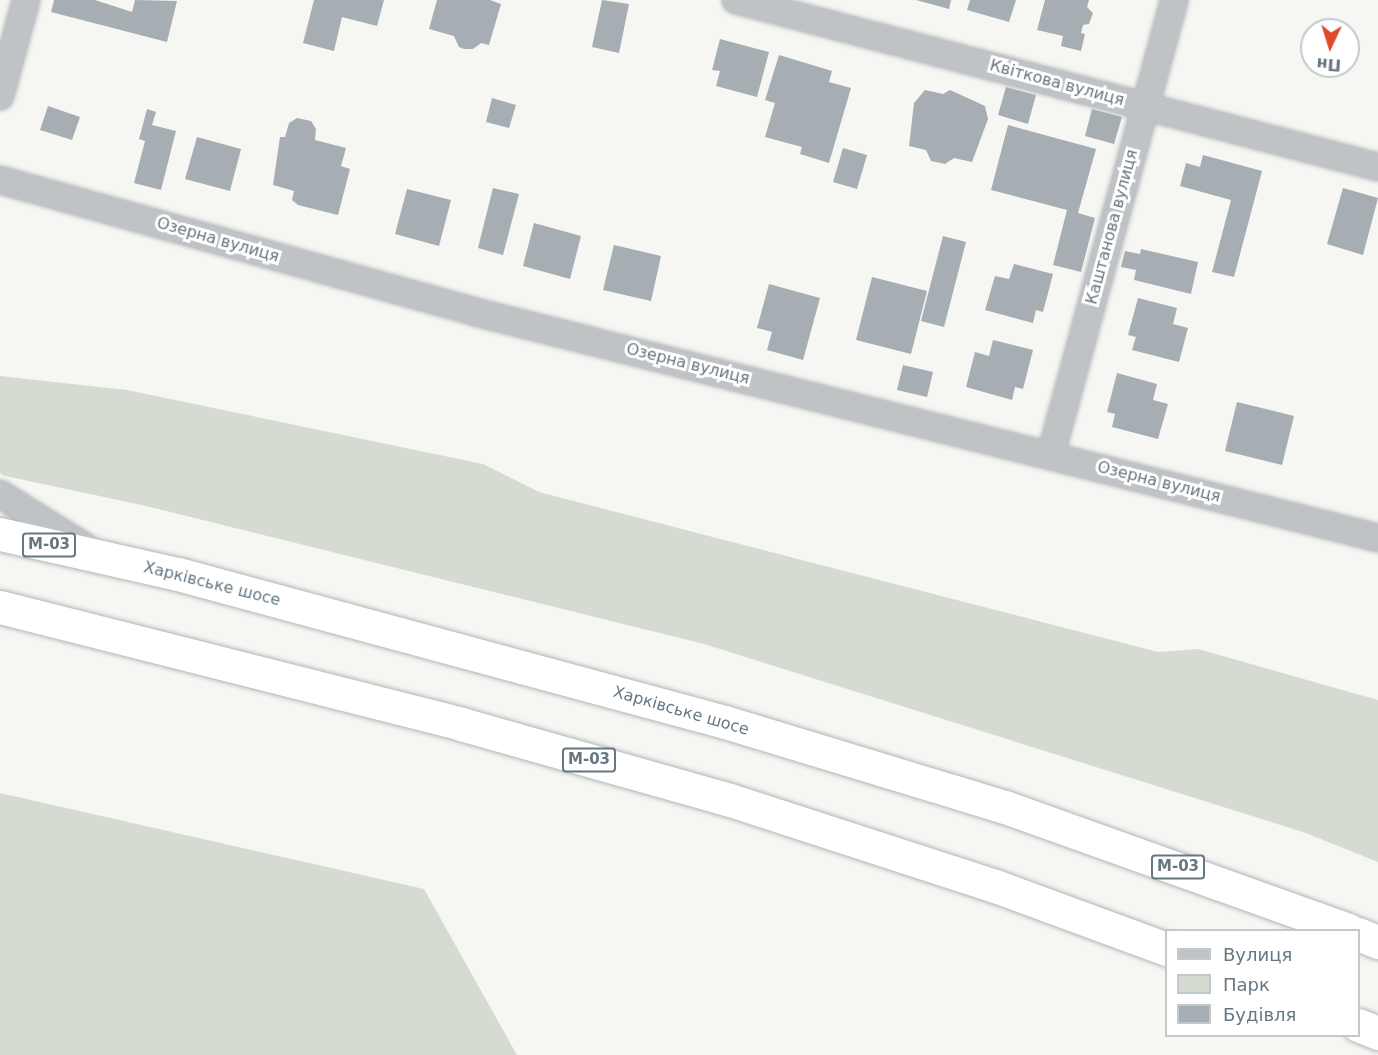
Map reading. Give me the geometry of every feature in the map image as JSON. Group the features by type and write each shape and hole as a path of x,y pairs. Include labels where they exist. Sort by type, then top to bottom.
{"highway":[{"name":"Харківське шосе","path":"0,534 190,577 736,726 1017,811 1346,929"},
{"name":"М-03","path":"0,607 461,724 730,800 995,886 1165,948"},
{"path":"1360,934 1378,942"},
{"path":"1360,1025 1378,1033"}],"street":[{"path":"0,96 26,0"},
{"name":"Квіткова вулиця","path":"736,0 1378,167"},
{"name":"Каштанова вулиця","path":"1051,454 1174,0"},
{"name":"Озерна вулиця","path":"0,180 475,312 1051,454 1378,538"},
{"path":"0,494 98,556"}],"green space":[{"path":"0,376 127,390 483,464 539,492 1158,652 1198,649 1378,700 1378,862 1303,832 704,644 142,505 5,476 0,473"},
{"path":"0,793 424,889 517,1055 0,1055"}],"building":[{"path":"54,0 95,0 132,12 135,0 177,1 167,42 51,12"},
{"path":"314,0 384,0 377,26 342,17 334,51 303,43"},
{"path":"437,0 490,0 501,4 489,45 481,43 473,49 464,49 459,47 454,36 429,29"},
{"path":"602,0 629,4 619,53 592,47"},
{"path":"916,0 951,0 949,9"},
{"path":"970,0 1016,0 1009,22 967,10"},
{"path":"1045,0 1089,0 1087,7 1093,13 1089,24 1083,25 1081,33 1085,34 1081,51 1061,46 1063,36 1037,30"},
{"path":"720,39 769,52 757,97 716,86 720,71 712,70"},
{"path":"779,55 832,71 829,82 851,88 829,163 800,154 802,147 765,137 775,103 765,100"},
{"path":"1006,87 1036,95 1028,124 998,115"},
{"path":"925,90 943,94 950,90 985,106 988,119 972,162 954,158 945,164 931,161 926,150 909,146 914,103"},
{"path":"492,98 516,105 509,128 486,122"},
{"path":"48,106 80,117 72,140 40,130"},
{"path":"147,109 156,112 152,125 176,131 161,190 134,183 145,141 139,139"},
{"path":"1092,109 1122,117 1114,144 1085,136"},
{"path":"297,118 311,121 316,129 315,140 346,148 341,166 350,169 338,215 298,205 292,200 294,191 273,185 280,137 285,137 289,123"},
{"path":"1008,125 1096,149 1078,213 1095,218 1081,272 1053,265 1067,210 991,190"},
{"path":"197,137 241,149 230,191 185,179"},
{"path":"843,148 867,155 857,189 833,182"},
{"path":"1203,155 1262,171 1234,277 1212,272 1231,200 1180,186 1186,163 1200,167"},
{"path":"493,188 519,194 503,255 478,248"},
{"path":"1343,188 1378,198 1363,255 1327,244"},
{"path":"407,189 451,200 439,246 395,234"},
{"path":"534,223 581,236 570,279 523,266"},
{"path":"943,236 966,242 944,327 921,321"},
{"path":"614,245 661,256 651,301 603,290"},
{"path":"1141,249 1198,262 1191,294 1134,280 1136,270 1121,267 1125,251 1140,254"},
{"path":"1014,264 1053,274 1043,312 1036,310 1033,323 985,310 995,276 1009,279"},
{"path":"872,277 927,291 911,354 856,340"},
{"path":"769,284 820,298 803,360 767,350 772,332 757,328"},
{"path":"1138,298 1177,308 1173,324 1188,328 1179,362 1132,350 1136,337 1128,335"},
{"path":"993,340 1033,350 1023,389 1015,387 1012,400 966,387 975,352 989,356"},
{"path":"903,365 933,372 927,397 897,390"},
{"path":"1117,373 1157,384 1153,400 1168,404 1158,439 1112,427 1115,414 1107,412"},
{"path":"1237,402 1294,416 1282,465 1225,451"}]}
